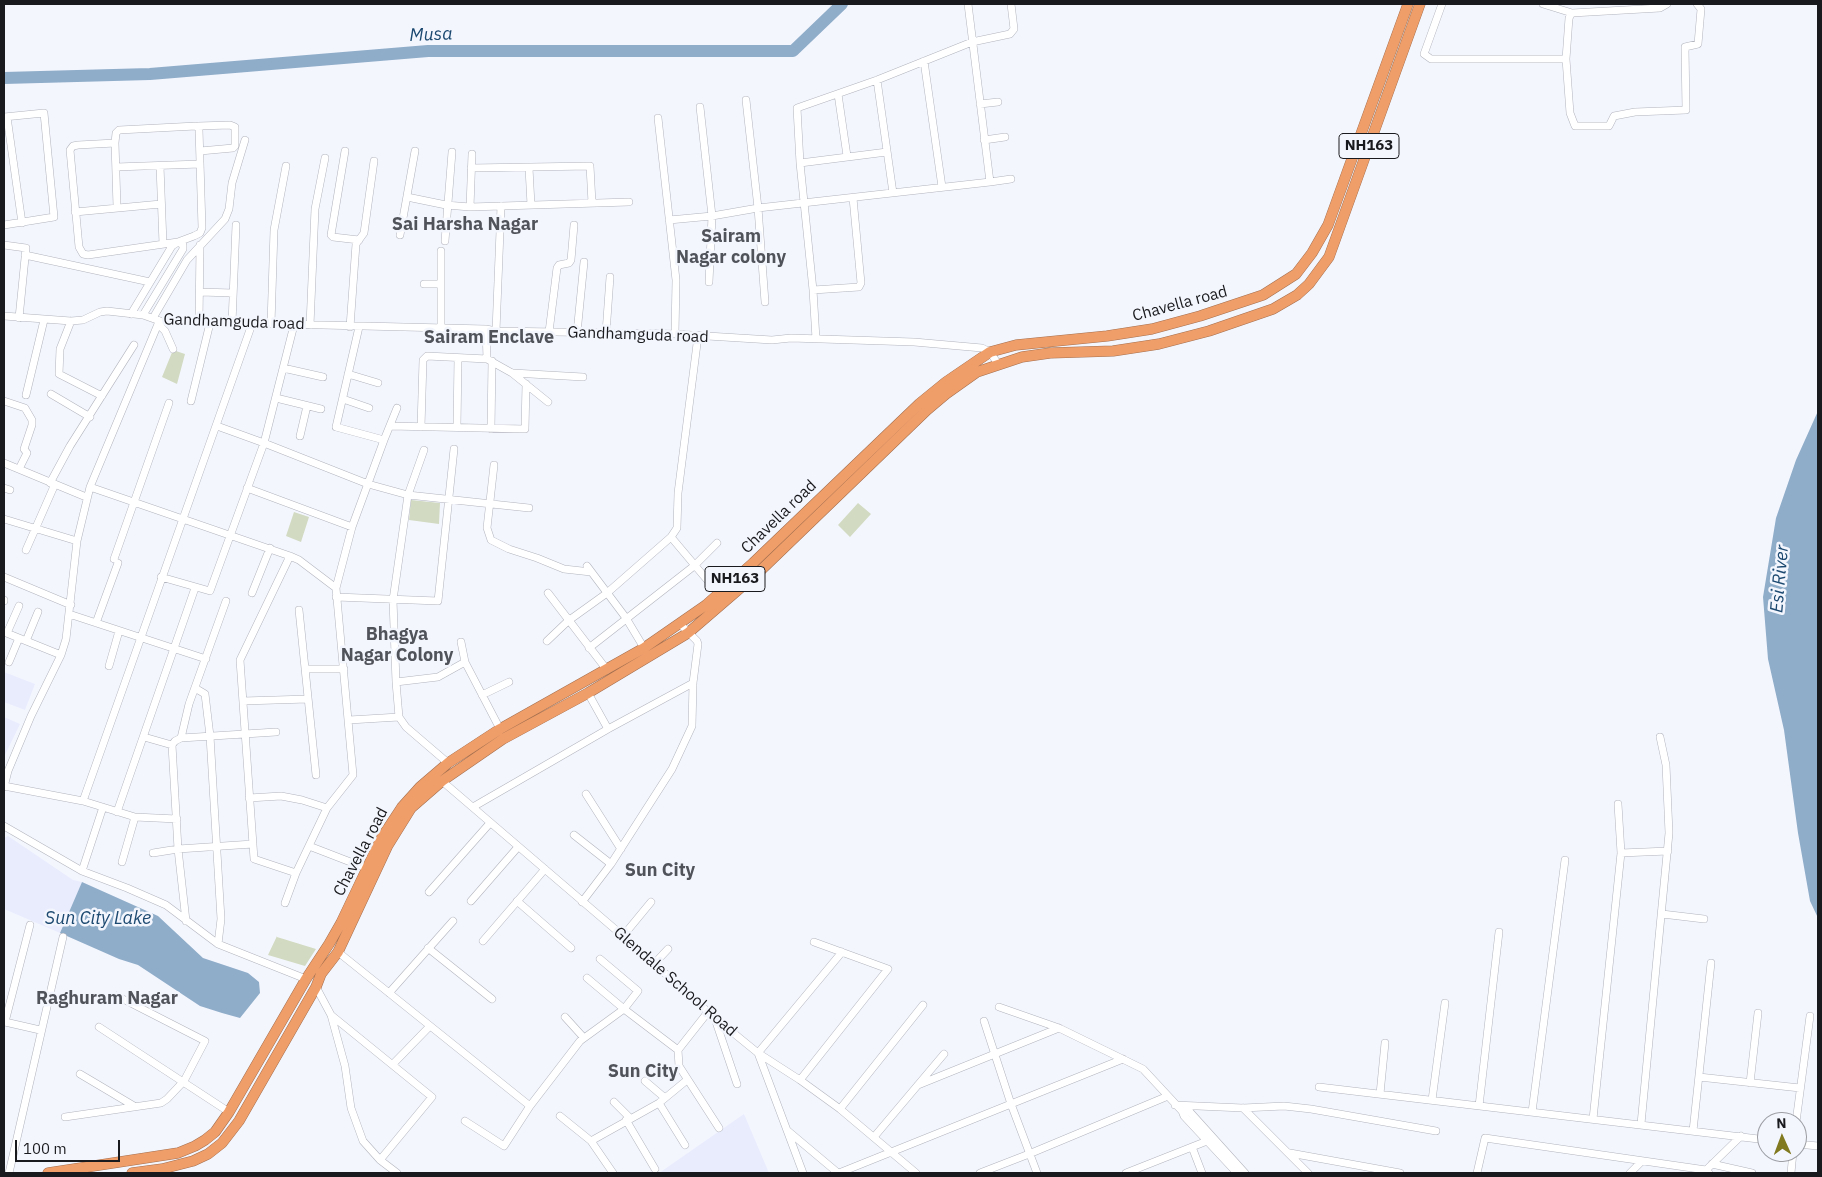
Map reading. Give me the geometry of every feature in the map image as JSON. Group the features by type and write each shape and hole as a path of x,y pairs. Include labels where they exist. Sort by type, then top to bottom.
{"highway":[{"name":"Chavella road","path":"48,1173 178,1153 206,1140 215,1132 229,1112 306,979 341,923 381,839 402,807 420,787 448,762 500,729 607,670 680,624 718,594 919,404 946,382 990,352 1016,345 1107,336 1152,329 1200,316 1263,295 1296,274 1312,253 1328,225 1408,4"},
{"name":"Chavella road","path":"132,1173 162,1169 193,1161 208,1154 222,1143 239,1121 316,987 321,974 338,952 388,845 411,808 442,781 504,739 588,693 688,633 767,564 927,410 977,372 1022,357 1050,353 1113,350 1159,344 1209,331 1273,309 1309,284 1329,257 1420,4"}],"street":[{"path":"968,4 990,182"},
{"path":"816,339 800,163 797,108 877,80 972,42 1012,33 1014,29 1010,4"},
{"path":"1442,4 1424,54 1432,59 1566,59"},
{"path":"1543,4 1572,13 1660,8 1667,4"},
{"path":"1572,13 1569,18 1566,59 1570,113 1575,126 1609,126 1614,116 1635,112 1686,110 1685,48 1698,44 1701,9 1697,4"},
{"path":"924,61 942,187"},
{"path":"877,80 893,193"},
{"path":"838,94 847,156"},
{"path":"746,100 758,208 765,302"},
{"path":"980,104 998,102"},
{"path":"700,107 712,216 709,282"},
{"path":"4,225 22,223 54,217 44,113 5,117 22,223"},
{"path":"658,118 676,280 675,334"},
{"path":"117,207 115,143 116,133 119,130 230,124 235,127 235,146 233,148 200,151"},
{"path":"115,143 78,145 72,146 70,150 79,247 83,254 88,255 178,242 200,233 202,228 198,126"},
{"path":"984,140 1005,137"},
{"path":"177,819 135,817 83,801 4,786 6,770 61,655 66,639 77,541 86,497 157,321 187,260 225,220 229,209 232,183 245,140"},
{"path":"345,151 331,235 333,237 359,240"},
{"path":"400,235 415,151"},
{"path":"445,241 446,205 452,152"},
{"path":"800,163 887,152"},
{"path":"470,207 472,154"},
{"path":"310,325 315,209 325,158"},
{"path":"350,327 356,244 364,233 374,161"},
{"path":"116,167 200,164"},
{"path":"160,166 163,244"},
{"path":"271,324 274,230 286,166"},
{"path":"472,168 590,166 592,203"},
{"path":"529,168 531,205"},
{"path":"669,220 1011,179"},
{"path":"407,197 446,205 470,207 629,202"},
{"path":"813,290 858,287 861,283 853,198"},
{"path":"75,212 161,204"},
{"path":"496,331 501,206"},
{"path":"232,323 236,224"},
{"path":"549,332 557,268 558,265 569,263 571,260 574,225"},
{"path":"131,314 172,246 178,242"},
{"path":"144,315 182,249 183,245 178,242"},
{"path":"199,322 200,245"},
{"path":"4,246 26,248 18,318"},
{"path":"441,252 441,329"},
{"path":"25,255 150,282"},
{"path":"577,333 584,262"},
{"path":"606,332 610,277"},
{"path":"424,284 441,284"},
{"path":"200,292 233,294"},
{"name":"Gandhamguda road","path":"4,316 71,321 83,320 100,312 144,315 157,321 675,334 772,340 791,338 964,346 982,348 990,352"},
{"path":"26,395 44,320"},
{"path":"71,321 60,349 59,374 102,396"},
{"path":"157,321 165,331 173,349"},
{"path":"191,401 210,323"},
{"path":"83,801 252,324"},
{"path":"161,577 210,592 264,443 294,325"},
{"path":"360,327 336,427 384,440"},
{"path":"486,329 492,428"},
{"path":"547,641 568,621 607,593 671,537 677,528 678,493 698,336"},
{"path":"26,550 53,483 102,396 134,345"},
{"path":"990,352 998,364"},
{"path":"421,427 424,357 431,355 489,360 512,373 548,402"},
{"path":"457,427 458,358"},
{"path":"284,368 323,377"},
{"path":"512,373 584,377"},
{"path":"348,374 378,383"},
{"path":"390,426 525,429 526,384"},
{"path":"51,394 90,417"},
{"path":"276,398 321,409"},
{"path":"343,400 369,408"},
{"path":"4,401 25,408 32,420 24,449 27,453 19,469"},
{"path":"96,623 134,502 169,403"},
{"path":"300,436 307,406"},
{"path":"284,903 327,808 353,775 336,588 352,527 397,408"},
{"path":"217,426 368,484 408,495 529,508"},
{"path":"336,597 438,601 454,449"},
{"path":"424,450 408,495 393,600 396,682 399,716 406,727 448,762"},
{"path":"494,465 487,528 491,540 509,549 564,569 589,569 626,618 644,648"},
{"path":"4,466 19,469 86,497"},
{"path":"90,487 290,556 299,560 336,588"},
{"path":"247,488 352,527"},
{"path":"4,520 77,541"},
{"path":"671,537 718,594"},
{"path":"590,648 694,566 717,543"},
{"path":"252,593 270,548"},
{"path":"290,556 240,660 254,859 296,873"},
{"path":"4,576 71,605"},
{"path":"118,812 195,588"},
{"path":"548,593 607,670"},
{"path":"181,738 189,704 226,600"},
{"path":"19,606 6,633 61,655"},
{"path":"299,610 316,775"},
{"path":"8,662 38,612"},
{"path":"70,614 206,659"},
{"path":"582,902 611,864 672,769 692,726 693,683 698,644 680,624"},
{"path":"109,666 119,630"},
{"path":"461,642 465,662 500,729"},
{"path":"396,682 438,677 465,662"},
{"path":"305,669 344,669"},
{"path":"482,695 509,682"},
{"path":"473,807 608,728 693,683"},
{"path":"195,688 205,694 210,736 221,919 218,944"},
{"path":"588,693 608,728"},
{"path":"243,701 308,699"},
{"path":"349,720 399,716"},
{"path":"186,922 178,849 172,745 181,738 276,732"},
{"path":"144,737 172,745"},
{"path":"1641,1124 1669,833 1666,765 1660,737"},
{"name":"Glendale School Road","path":"442,781 623,936 715,1018 758,1053 840,1109 916,1173"},
{"path":"586,794 621,849"},
{"path":"249,798 281,796 327,808"},
{"path":"1594,1119 1621,853 1618,804"},
{"path":"82,871 103,807"},
{"path":"122,862 135,817"},
{"path":"429,892 490,823"},
{"path":"4,826 82,871 166,905 186,922 218,944 306,979"},
{"path":"574,835 611,864"},
{"path":"153,853 178,849 253,844"},
{"path":"309,846 366,868"},
{"path":"470,901 518,846"},
{"path":"1621,853 1668,851"},
{"path":"1532,1112 1565,860"},
{"path":"483,941 545,869"},
{"path":"516,901 571,948"},
{"path":"623,936 651,902"},
{"path":"1662,914 1704,919"},
{"path":"389,993 453,921"},
{"path":"30,925 4,1025 40,1030"},
{"path":"1479,1106 1499,932"},
{"path":"8,1173 63,936"},
{"path":"800,1080 888,969 814,942"},
{"path":"428,948 492,999"},
{"path":"654,964 668,949"},
{"path":"338,952 530,1106"},
{"path":"803,1173 758,1053 842,952"},
{"path":"465,1121 504,1146 530,1106 580,1041 624,1009 638,991 600,960"},
{"path":"1693,1131 1711,964"},
{"path":"587,978 678,1050"},
{"path":"316,987 331,1016 345,1066 351,1108 363,1141 380,1160 397,1173"},
{"path":"65,1117 161,1102 167,1099 184,1081 205,1041 116,996"},
{"path":"1432,1100 1444,1003"},
{"path":"840,1109 923,1005"},
{"path":"999,1008 1059,1028 1144,1069 1182,1111 1184,1116 1237,1173"},
{"path":"708,1012 678,1050 679,1066 719,1128"},
{"path":"1750,1083 1758,1012"},
{"path":"331,1016 432,1097 380,1160"},
{"path":"1797,1112 1810,1016"},
{"path":"565,1017 584,1038"},
{"path":"715,1018 737,1084"},
{"path":"984,1022 1010,1104 1037,1173"},
{"path":"393,1064 430,1026"},
{"path":"99,1027 229,1112"},
{"path":"918,1085 1059,1028"},
{"path":"1380,1094 1384,1043"},
{"path":"874,1136 944,1054"},
{"path":"788,1131 839,1173 1124,1059"},
{"path":"80,1074 134,1106"},
{"path":"1699,1077 1800,1088"},
{"path":"645,1080 662,1100 686,1145"},
{"path":"591,1142 662,1100 687,1080"},
{"path":"1319,1087 1757,1139"},
{"path":"980,1173 1168,1096"},
{"path":"614,1102 628,1119 655,1169"},
{"path":"1175,1105 1243,1108 1284,1106 1436,1131"},
{"path":"1243,1108 1308,1173"},
{"path":"1182,1111 1190,1112 1245,1173"},
{"path":"560,1116 591,1142 613,1173"},
{"path":"1476,1173 1485,1138 1706,1172 1740,1136"},
{"path":"1126,1173 1143,1170 1207,1141"},
{"path":"1192,1147 1202,1173"},
{"path":"1290,1153 1400,1173"},
{"path":"1630,1173 1642,1162"},
{"path":"1712,1164 1752,1173"}],"shaded area":[{"path":"4,672 35,684 25,710 4,702"},
{"path":"4,717 20,724 4,757"},
{"path":"8,836 73,880 82,882 60,933 4,909 4,838"},
{"path":"744,1114 769,1173 659,1173"}],"green space":[{"path":"173,350 185,354 177,384 162,377"},
{"path":"411,500 440,503 439,524 409,520"},
{"path":"858,503 871,514 850,537 838,525"},
{"path":"294,512 309,517 301,542 286,536"},
{"path":"277,936 316,949 305,966 268,955"}],"water":[{"name":"Esi River","path":"1818,411 1818,918 1810,901 1798,833 1784,730 1768,659 1763,597 1776,518 1796,460"},
{"name":"Sun City Lake","path":"82,882 158,916 203,958 248,973 259,982 260,993 240,1018 222,1013 200,1006 138,965 119,959 60,933"}],"waterway":[{"name":"Musa","path":"4,78 150,74 428,51 793,51 842,4"}],"district":[{"name":"Sai Harsha Nagar","path":"465,225"},
{"name":"Sairam Nagar colony","path":"731,247"},
{"name":"Sairam Enclave","path":"489,338"},
{"name":"Bhagya Nagar Colony","path":"397,645"},
{"name":"Sun City","path":"660,871"},
{"name":"Raghuram Nagar","path":"107,999"},
{"name":"Sun City","path":"643,1072"}]}
